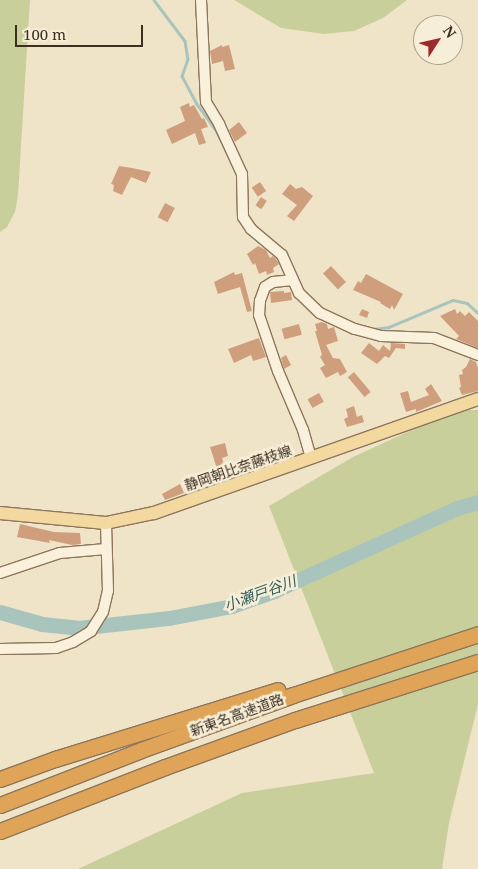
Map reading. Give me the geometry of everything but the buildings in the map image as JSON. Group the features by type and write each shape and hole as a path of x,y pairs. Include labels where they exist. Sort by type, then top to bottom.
{"highway":[{"name":"新東名高速道路","path":"0,805 150,746 293,695 478,634"},
{"path":"4,777 301,682 456,641"},
{"name":"新東名高速道路","path":"0,831 165,766 295,720 478,662"}],"main road":[{"name":"静岡朝比奈藤枝線","path":"0,513 106,523 154,513 478,399"}],"street":[{"path":"200,0 206,102 242,174 243,217 251,229 282,255 299,293 320,313 356,329 381,336 434,338 478,356"},
{"path":"293,280 273,282 265,287 260,300 259,316 278,372 303,430 311,458"},
{"path":"0,649 56,648 74,642 91,631 103,612 108,591 106,523"},
{"path":"0,572 22,567 60,553 106,549"}],"green space":[{"path":"0,0 30,0 18,195 15,212 7,227 0,232"},
{"path":"234,0 407,0 383,18 354,31 324,34 281,28"},
{"path":"463,410 478,410 478,704 449,823 442,869 78,869 242,793 374,773 269,506 353,457 442,416"}],"waterway":[{"path":"154,0 185,41 188,59 182,76 197,104 217,132 232,163"},
{"path":"373,329 389,327 453,300 467,303 478,313"},
{"name":"小瀬戸谷川","path":"0,612 42,624 78,628 169,618 232,606 274,591 457,508 478,502"}]}
